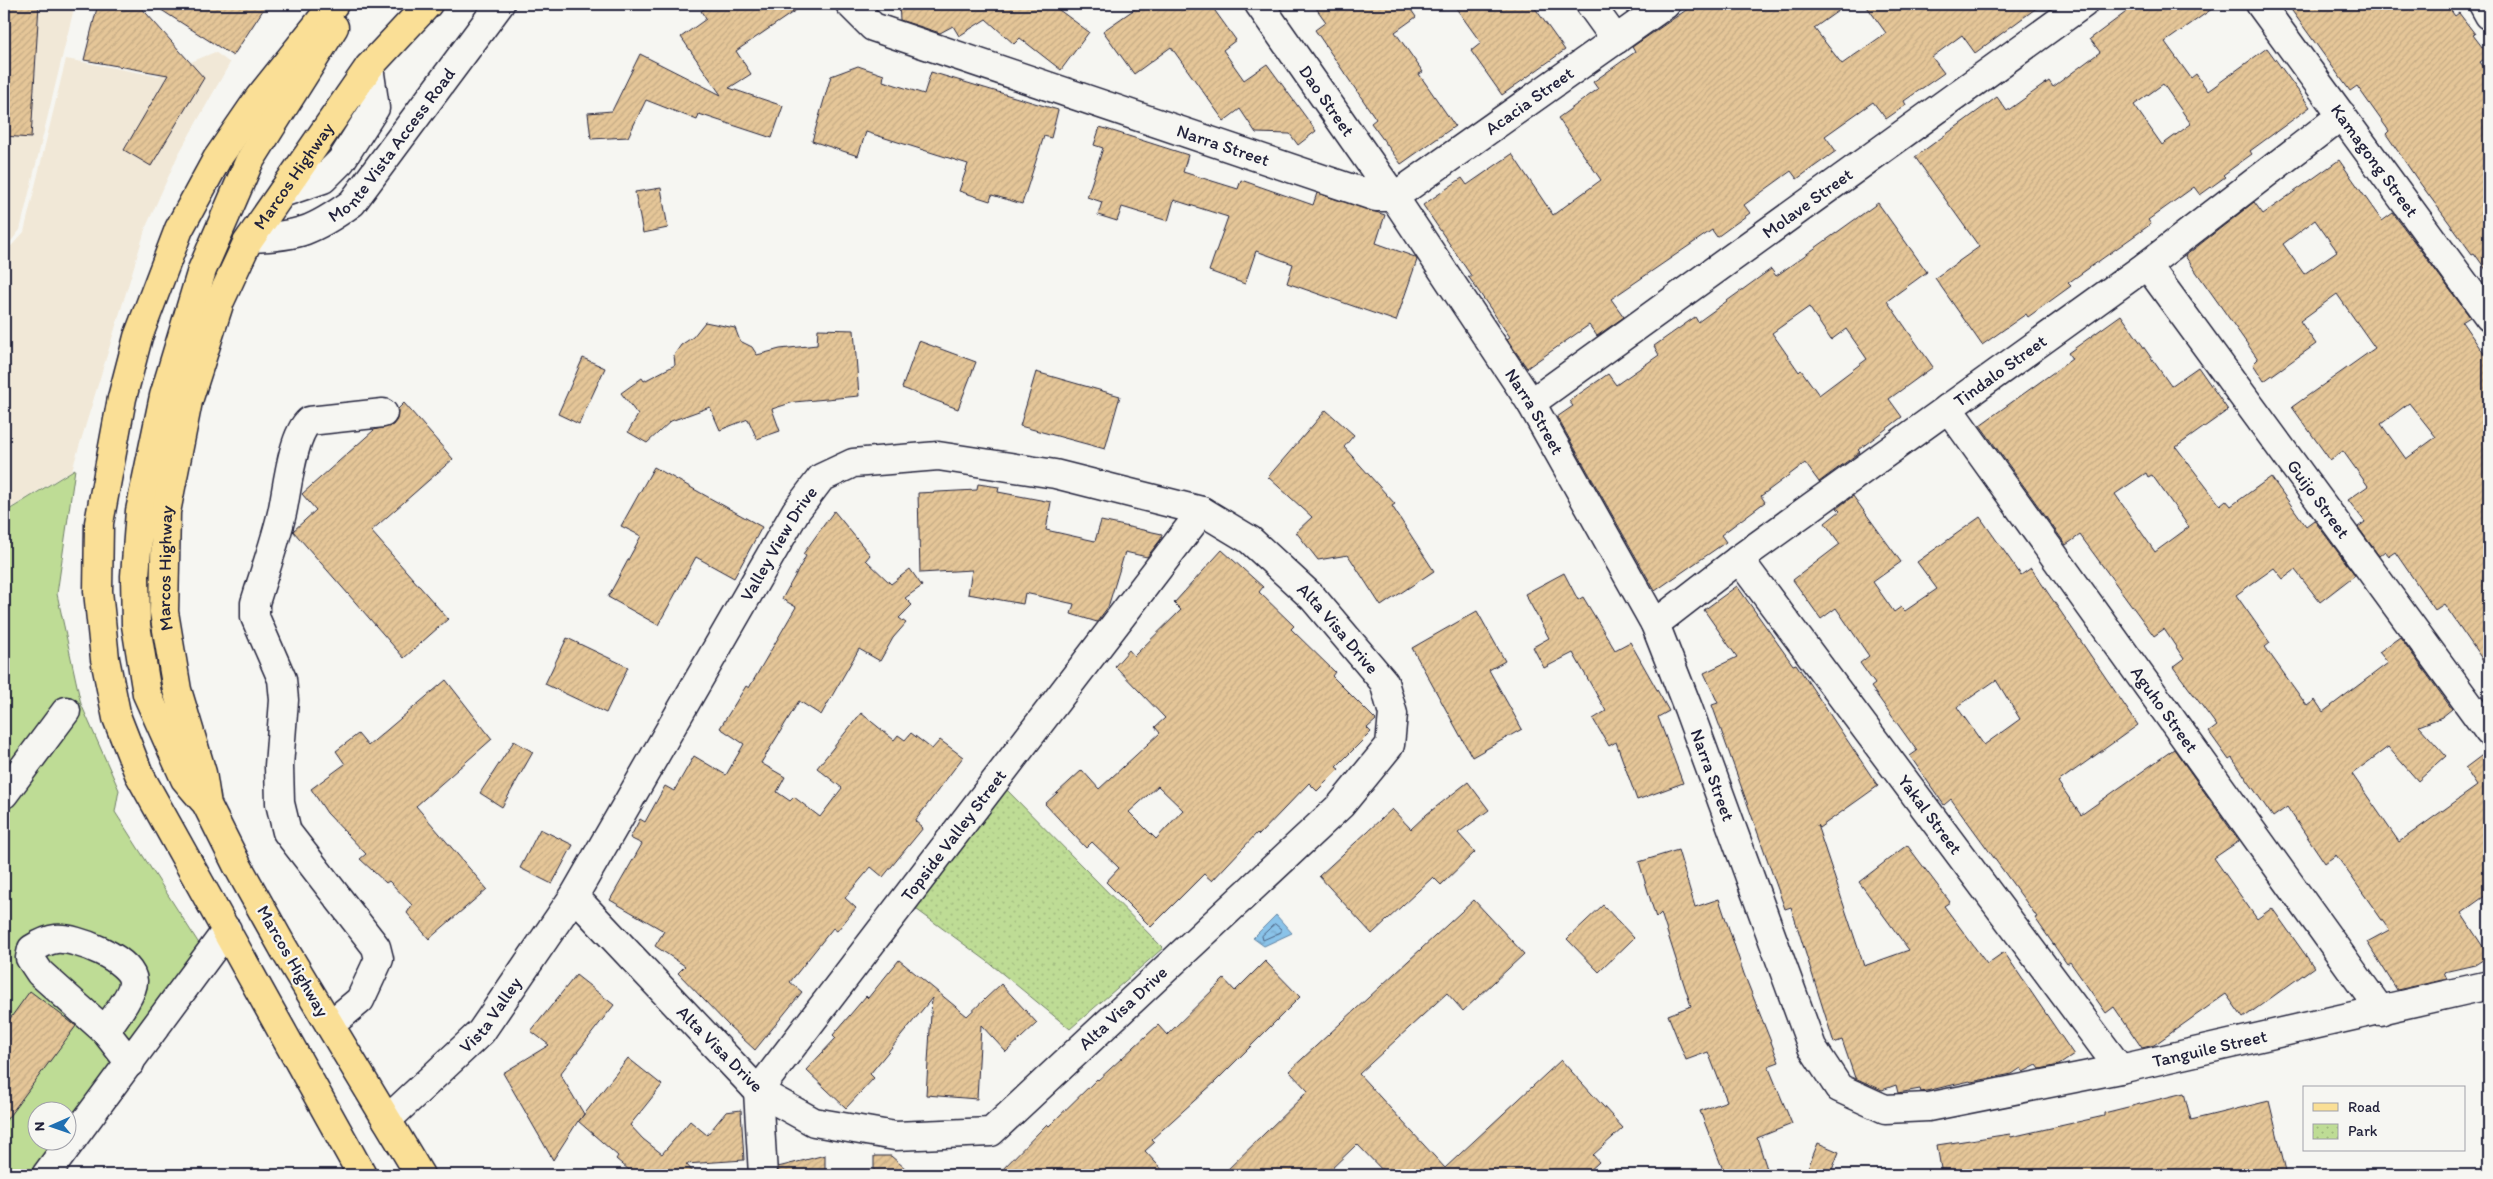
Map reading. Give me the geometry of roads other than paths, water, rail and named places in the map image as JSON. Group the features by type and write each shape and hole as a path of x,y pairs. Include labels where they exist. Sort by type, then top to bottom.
{"main road":[{"path":"259,98 312,4"},
{"path":"334,4 259,98 217,159 179,229 141,328 122,398 99,523 98,591 105,659 117,718 138,774 227,930 362,1175"},
{"path":"207,805 185,779 147,694 136,625 135,576 140,511 164,396 202,270 249,162 332,32 345,4"},
{"name":"Marcos Highway","path":"420,1175 237,865 207,805 202,773 177,690 164,612 166,512 188,401 220,301 251,238 369,67 428,4"}],"street":[{"name":"Monte Vista Access Road","path":"251,238 288,237 322,225 352,203 500,4"},
{"name":"Dao Street","path":"1259,4 1394,197"},
{"path":"1590,4 1616,40"},
{"name":"Acacia Street","path":"1394,197 1666,4"},
{"name":"Molave Street","path":"1532,403 2083,4"},
{"name":"Kamagong Street","path":"2260,4 2489,317"},
{"path":"2483,4 2489,15"},
{"name":"Narra Street","path":"855,6 873,27 1376,197 1394,197 1532,403 1655,624 1688,708 1812,1047 1839,1088 1884,1109 1928,1107"},
{"name":"Tindalo Street","path":"1655,624 1739,559 2147,265 2342,115"},
{"name":"Guijo Street","path":"2147,265 2489,732"},
{"name":"Aguho Street","path":"1948,408 2381,1010"},
{"path":"330,1025 360,1000 379,959 376,948 288,832 280,803 279,766 284,700 282,678 255,617 255,603 282,514 289,469 304,427 309,421 383,413"},
{"name":"Valley View Drive","path":"574,896 796,511 821,478 853,463 938,456 1055,474 1202,511"},
{"name":"Alta Visa Drive","path":"574,896 758,1091 814,1122 895,1136 991,1132 1341,804 1390,745 1393,714 1384,682 1313,598 1250,540 1202,511"},
{"name":"Topside Valley Street","path":"758,1091 1202,511"},
{"name":"Yakal Street","path":"1739,559 2120,1070"},
{"path":"4,794 66,711"},
{"name":"Vista Valley","path":"387,1120 482,1032 574,896"},
{"path":"46,1175 227,930"},
{"name":"Tanguile Street","path":"1928,1107 2120,1070 2489,985"},
{"path":"105,1031 130,1063"},
{"path":"758,1091 764,1175"}],"water":[{"path":"1276,915 1292,933 1264,946 1253,938"}]}
